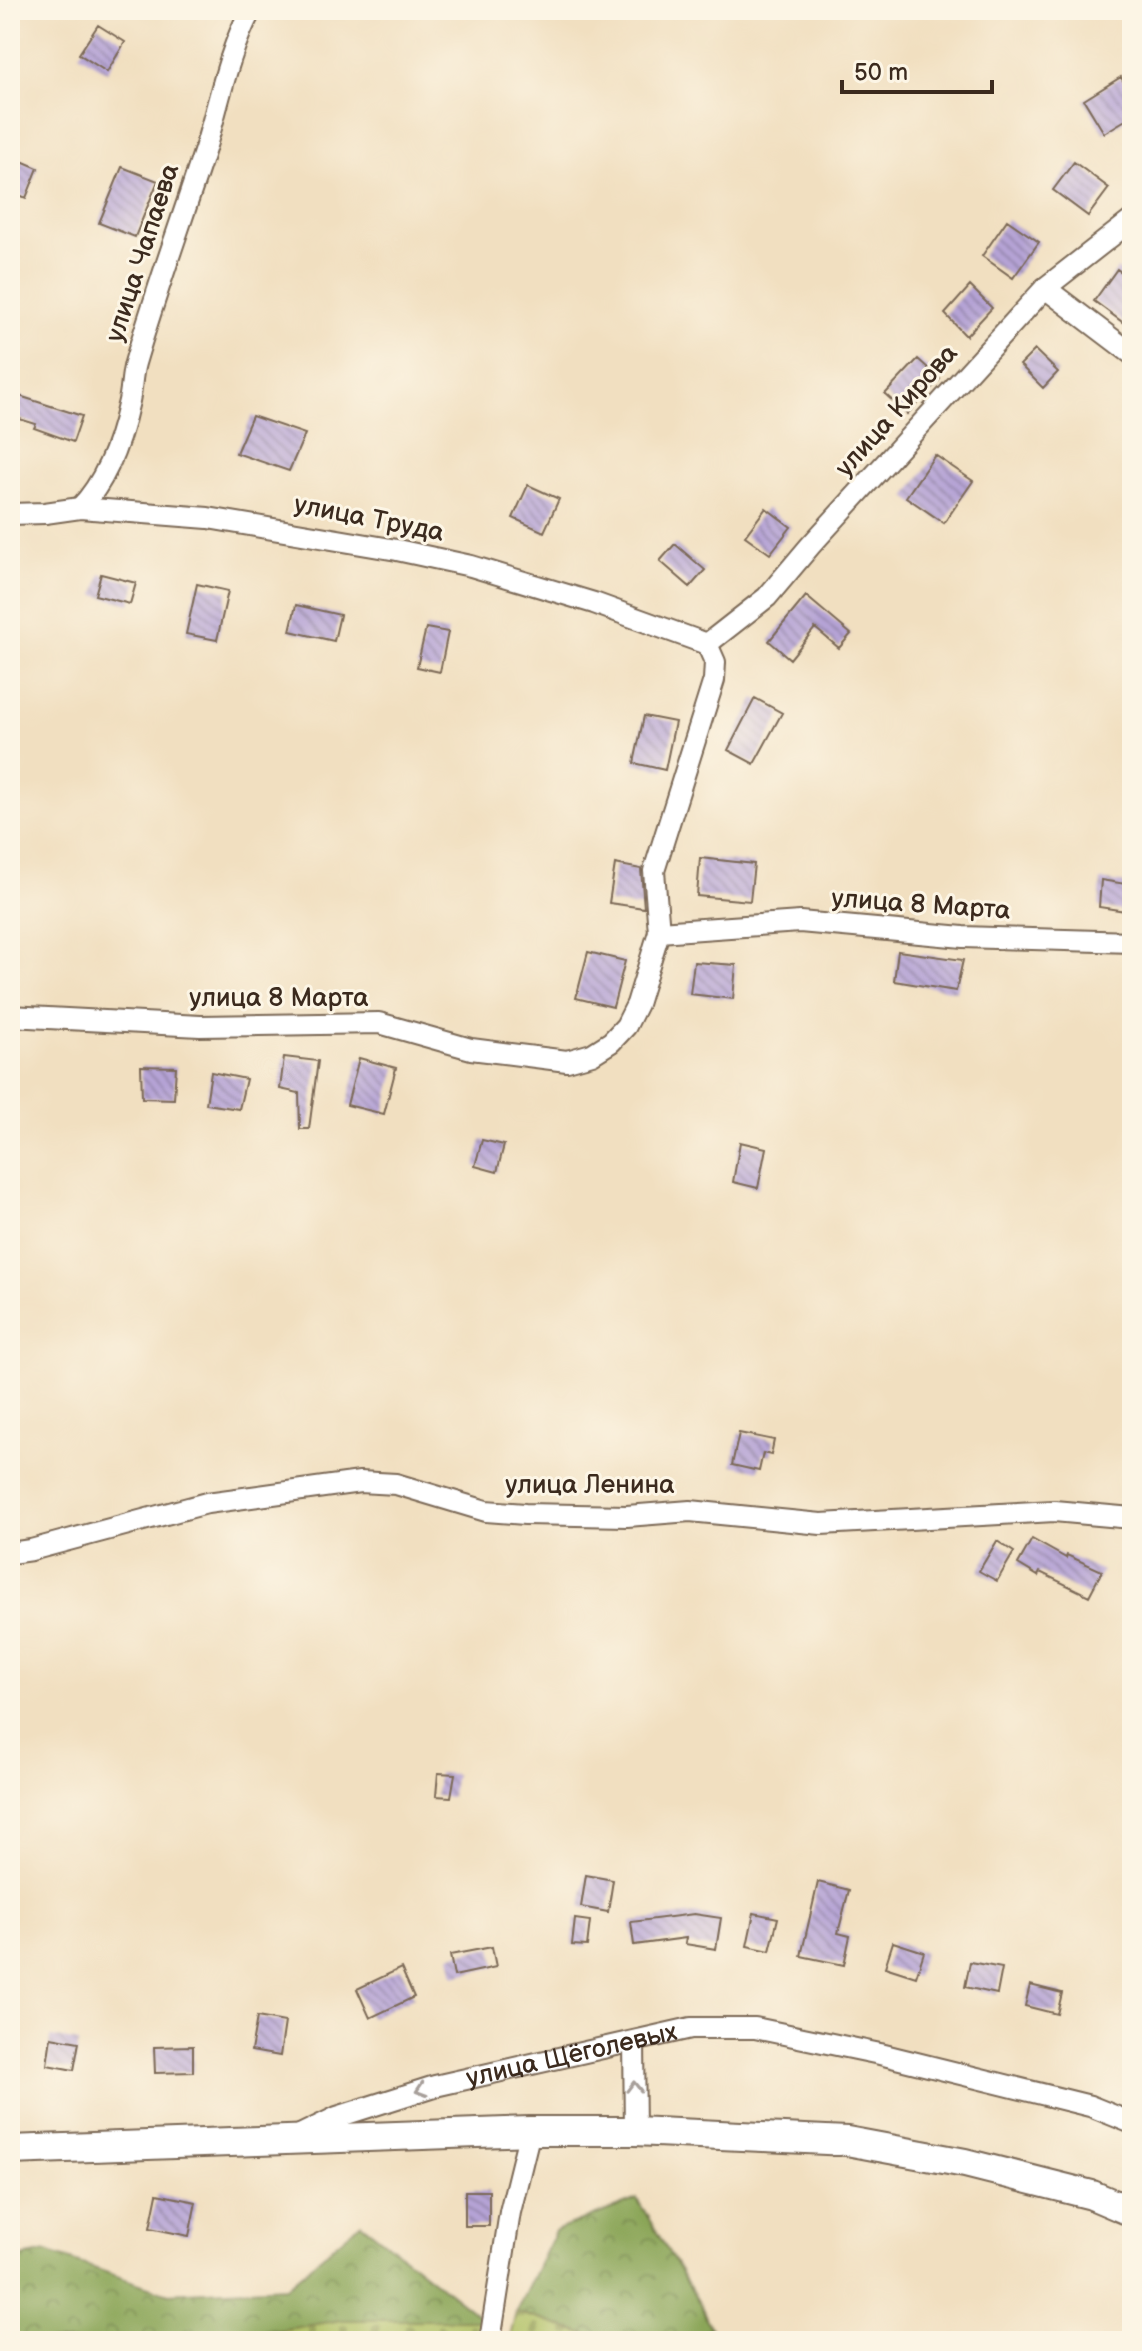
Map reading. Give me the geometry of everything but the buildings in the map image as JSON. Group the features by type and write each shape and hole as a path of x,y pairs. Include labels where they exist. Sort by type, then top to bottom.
{"main road":[{"path":"289,2141 530,2131 635,2131 847,2141 965,2163 1092,2195 1132,2212"},
{"name":"улица Щёголевых","path":"10,2150 289,2141"}],"street":[{"name":"улица Чапаева","path":"80,508 98,489 119,439 129,404 133,367 227,73 251,10"},
{"name":"улица Кирова","path":"707,644 767,597 1045,288 1132,220"},
{"path":"1045,288 1132,354"},
{"name":"улица Труда","path":"10,514 80,508 252,523 471,566 594,603 707,644"},
{"name":"улица 8 Марта","path":"10,1016 200,1026 379,1023 471,1049 567,1061 592,1054 611,1042 626,1026 637,1004 659,932 654,871 714,680 715,662 707,644"},
{"name":"улица 8 Марта","path":"659,932 800,922 963,937 1132,942"},
{"name":"улица Ленина","path":"10,1553 207,1503 360,1482 396,1484 486,1511 525,1514 627,1516 690,1511 821,1524 1054,1511 1132,1518"},
{"name":"улица Щёголевых","path":"289,2141 337,2117 435,2086 691,2028 755,2028 880,2054 1090,2106 1132,2123"},
{"path":"634,2042 635,2131"},
{"path":"490,2341 510,2212 530,2131"}],"green space":[{"path":"637,2199 702,2308 716,2341 608,2341 516,2312 555,2231"},
{"path":"361,2223 484,2320 342,2320 227,2341 10,2341 10,2268 17,2258 47,2252 166,2293 286,2287"},
{"path":"516,2312 608,2341 509,2341"},
{"path":"342,2320 484,2320 480,2341 227,2341"}]}
